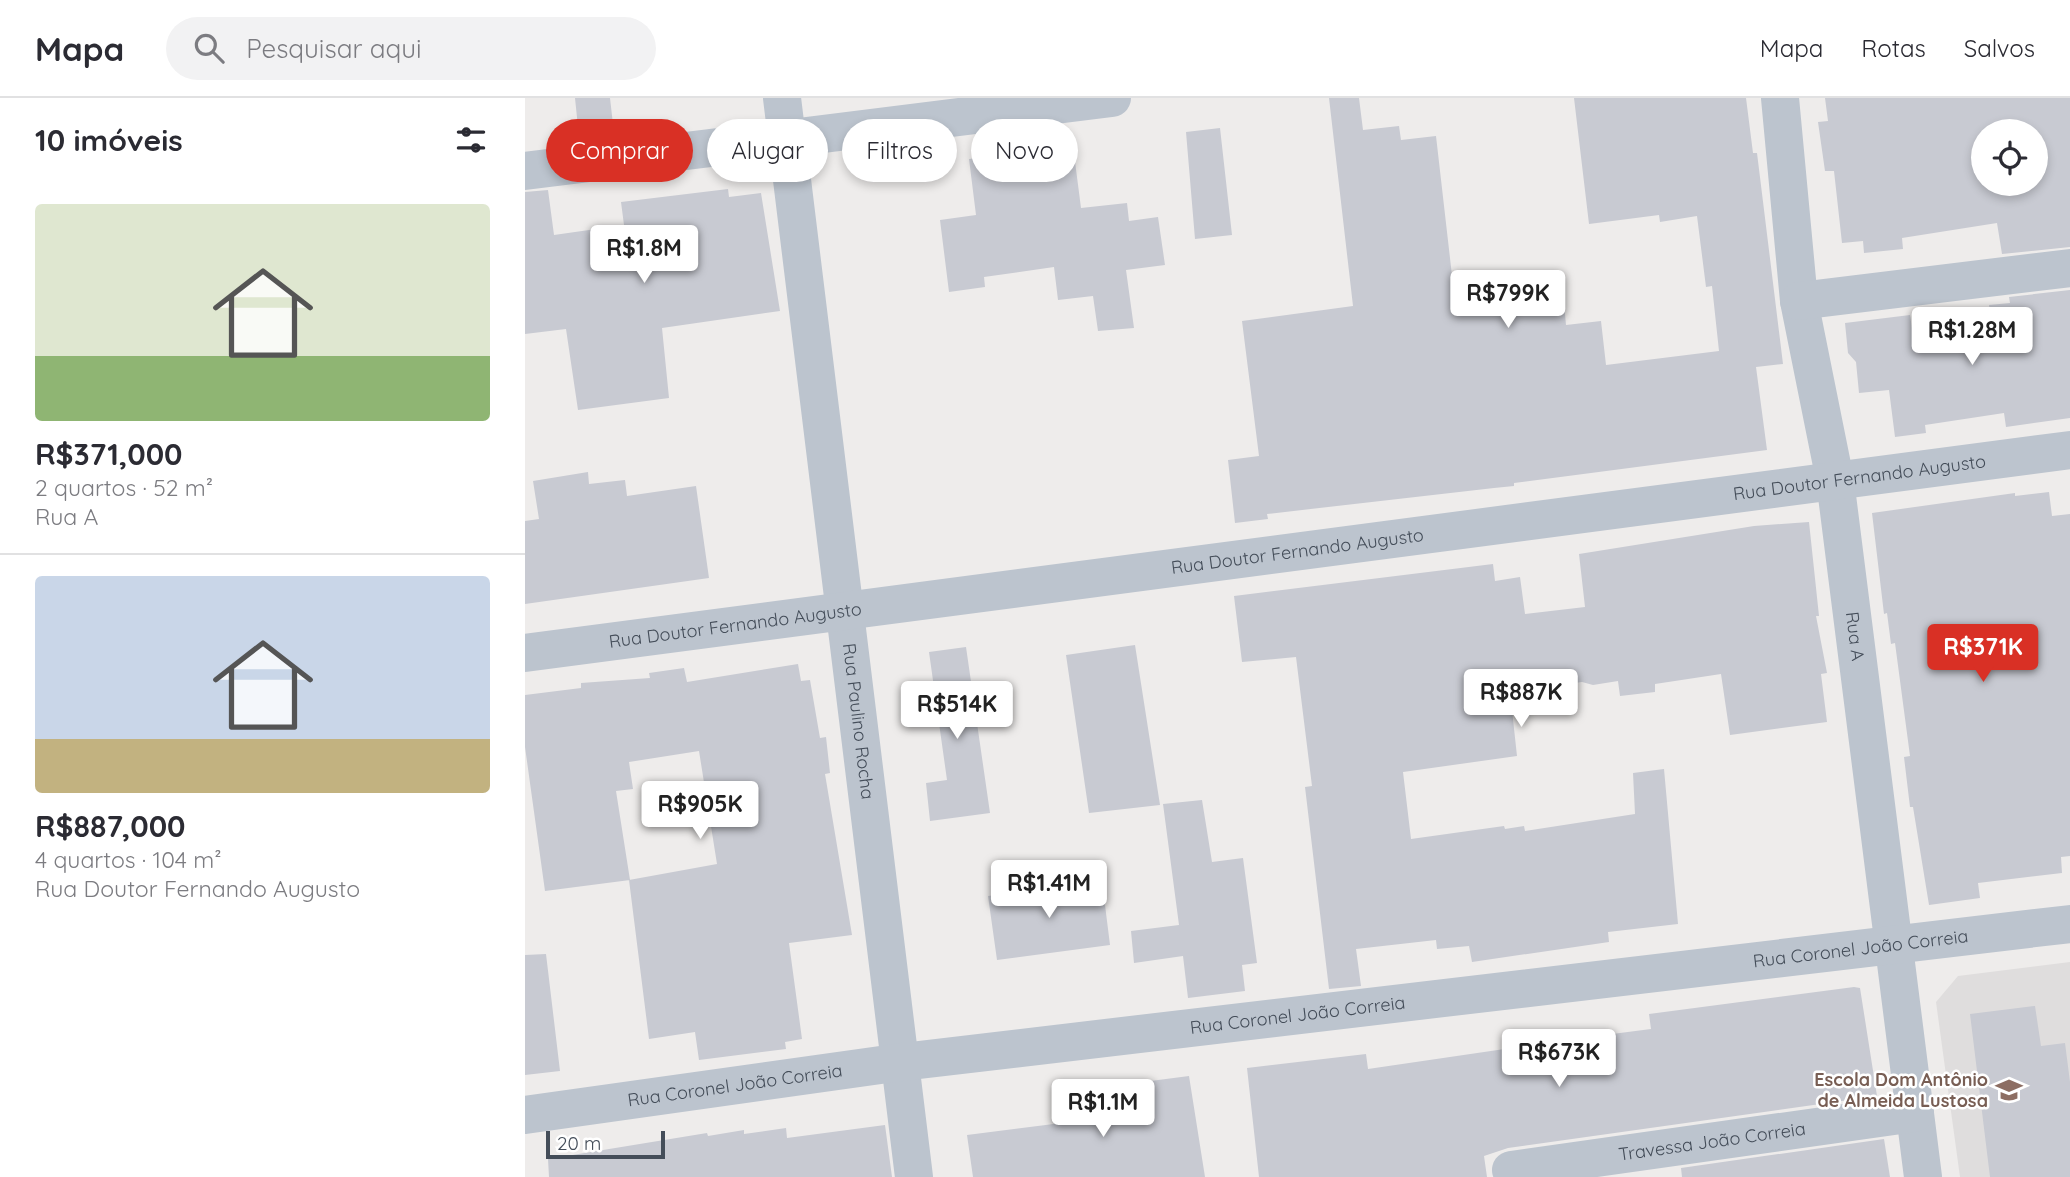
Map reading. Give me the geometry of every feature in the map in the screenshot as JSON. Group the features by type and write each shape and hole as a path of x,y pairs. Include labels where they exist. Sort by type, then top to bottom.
{"street":[{"name":"Rua Paulino Rocha","path":"782,98 785,119"},
{"path":"828,134 1112,98"},
{"name":"Rua A","path":"1780,98 1799,301 1835,480 1923,1177"},
{"path":"525,171 707,149"},
{"name":"Rua Paulino Rocha","path":"792,182 914,1177"},
{"path":"1799,301 2070,268"},
{"name":"Rua Doutor Fernando Augusto","path":"525,653 2070,450"},
{"name":"Rua Coronel João Correia","path":"525,1115 902,1062 2070,923"},
{"name":"Travessa João Correia","path":"1511,1170 1915,1113"}],"shaded area":[{"name":"Escola Dom Antônio de Almeida Lustosa","path":"2070,962 2070,1177 1960,1177 1936,1002 1958,976"}],"building":[{"path":"575,98 610,98 612,119 577,119"},
{"path":"1329,98 1359,98 1363,130 1399,126 1401,140 1436,136 1454,293 1562,281 1566,325 1601,321 1606,365 1719,351 1712,286 1706,287 1697,216 1660,222 1659,215 1589,224 1574,98 1746,98 1753,153 1757,153 1783,364 1756,367 1767,450 1514,483 1514,486 1267,514 1268,519 1235,523 1228,460 1259,456 1242,321 1353,306"},
{"path":"1825,98 2070,98 2070,247 2002,254 1997,223 1902,238 1903,249 1864,253 1863,241 1842,243 1834,171 1825,171 1818,122 1828,121"},
{"path":"1220,128 1232,235 1195,239 1186,132"},
{"path":"972,182 1078,182 1081,208 1127,203 1129,221 1158,217 1165,265 1126,270 1134,328 1098,331 1093,296 1058,300 1054,267 984,277 985,287 949,292 940,220 976,215"},
{"path":"728,189 729,197 761,193 780,311 662,328 669,398 578,410 566,329 525,334 525,192 548,190 554,235 624,225 621,202"},
{"path":"2070,290 2070,418 2006,427 2004,413 1925,425 1926,433 1895,437 1889,390 1859,393 1856,362 1848,353 1845,323 1910,315 1915,348 1994,338 1989,305 2010,303 2009,297"},
{"path":"588,472 589,484 625,480 627,496 696,486 709,578 525,604 525,521 539,519 533,481"},
{"path":"2049,492 2052,516 2070,514 2070,856 2061,857 2062,873 1978,883 1980,898 1929,905 1913,807 1910,807 1904,757 1910,756 1895,643 1891,644 1887,613 1884,614 1872,513 2015,493 2015,496"},
{"path":"1809,522 1819,616 1816,616 1827,673 1821,674 1827,722 1730,735 1721,674 1655,684 1655,692 1620,696 1618,681 1593,685 1582,682 1510,692 1517,756 1403,772 1411,839 1504,826 1505,829 1524,826 1525,831 1635,814 1633,773 1664,769 1678,924 1608,932 1609,942 1472,962 1469,946 1437,949 1436,940 1356,949 1361,986 1329,989 1305,787 1312,786 1296,657 1242,662 1234,596 1493,564 1495,581 1520,577 1525,614 1585,607 1579,554 1754,526"},
{"path":"1135,645 1160,805 1089,813 1066,655"},
{"path":"966,647 990,813 930,821 926,783 947,780 929,652"},
{"path":"798,664 801,681 810,680 820,738 826,737 830,773 825,774 852,935 789,943 802,1039 785,1042 786,1049 699,1060 695,1032 649,1039 629,880 545,891 525,747 525,695 581,688 581,683 650,678 649,673 684,668 687,682","holes":["699,751 717,864 630,880 616,791 633,789 629,762"]},
{"path":"1202,800 1212,862 1243,858 1257,963 1242,965 1245,991 1188,998 1183,956 1134,963 1131,931 1179,925 1163,804"},
{"path":"1102,881 1110,945 997,960 988,896"},
{"path":"546,954 560,1071 525,1075 525,955"},
{"path":"1860,988 1877,1096 1508,1148 1484,1156 1487,1177 1259,1177 1247,1068 1366,1054 1368,1069 1525,1046 1524,1037 1588,1029 1589,1037 1651,1029 1649,1014"},
{"path":"2035,1006 2041,1046 2065,1043 2070,1082 2070,1177 1990,1177 1970,1014"},
{"path":"1189,1076 1205,1177 973,1177 967,1135 1093,1119 1089,1089"},
{"path":"885,1125 892,1177 549,1177 548,1159 707,1133 708,1136 744,1130 744,1134 786,1128 787,1138"},
{"path":"1884,1139 1890,1177 1682,1177 1681,1168"}],"place":[{"name":"Escola Dom Antônio de Almeida Lustosa","path":"2009,1090"}]}
